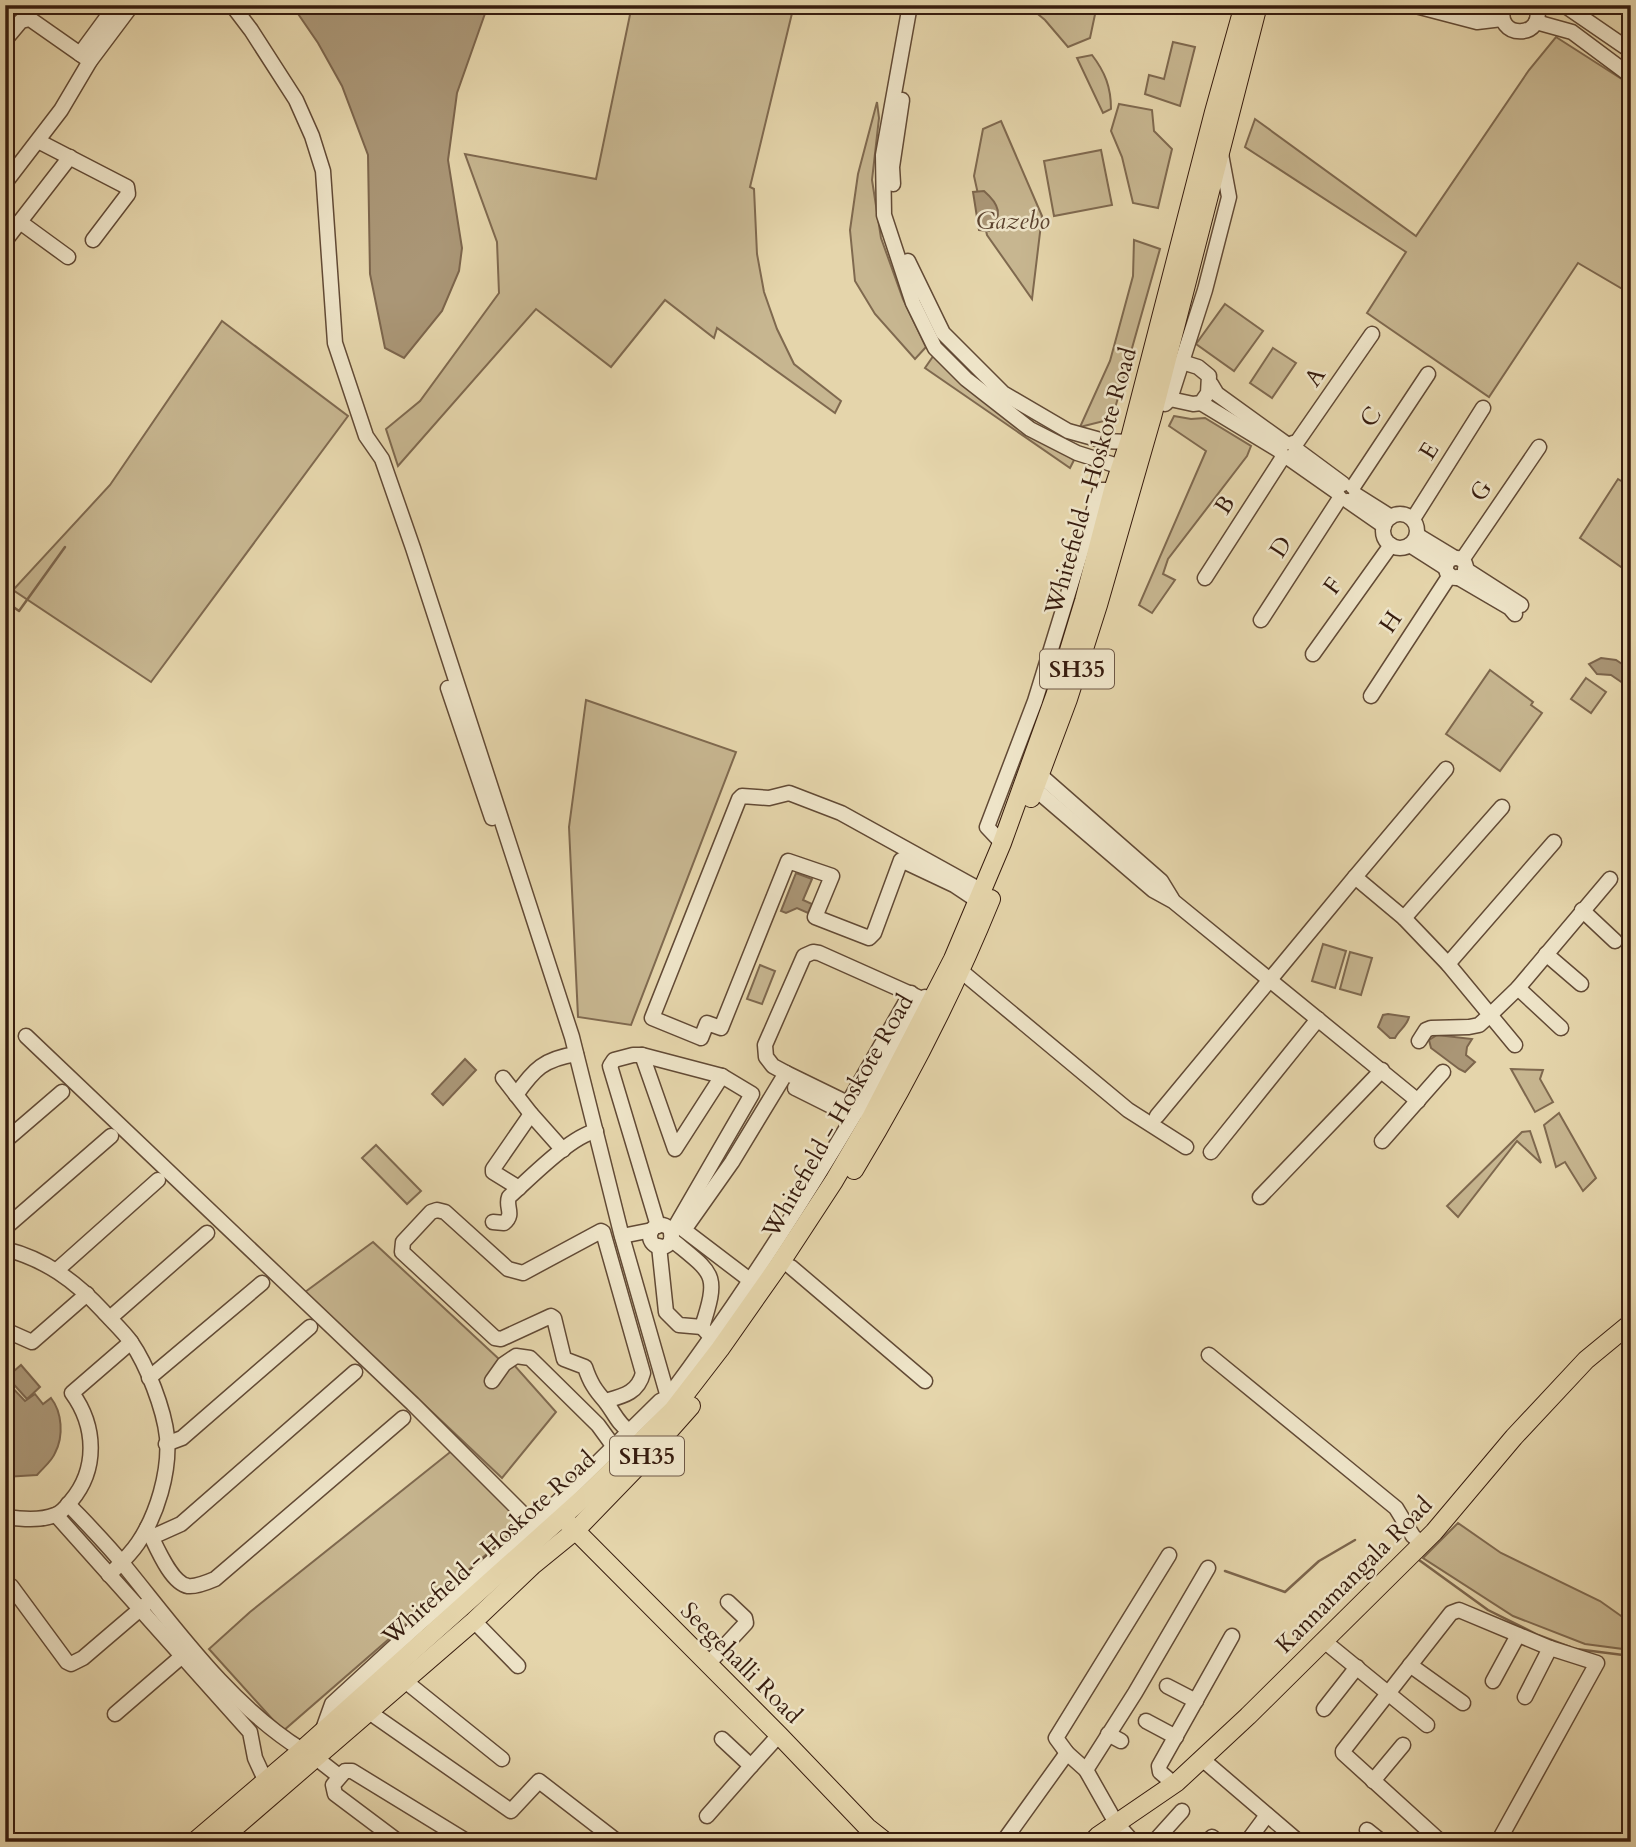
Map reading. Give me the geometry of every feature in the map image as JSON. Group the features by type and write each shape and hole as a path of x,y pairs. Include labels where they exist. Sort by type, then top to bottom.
{"main road":[{"name":"Whitefield - Hoskote Road","path":"218,1842 309,1754 322,1732 562,1518 729,1357 834,1204 903,1088 961,971 1037,782 1075,652 1152,417 1221,153 1222,115 1244,5"},
{"name":"Whitefield - Hoskote Road","path":"194,1842 266,1782 369,1713 533,1565 576,1530 720,1349 834,1181 857,1114 980,896 1075,652 1113,490 1222,115 1258,5"},
{"name":"Kannamangala Road","path":"1092,1842 1174,1784 1202,1759 1422,1544 1514,1437 1586,1360 1631,1323"},
{"name":"Seegehalli Road","path":"562,1518 867,1826 886,1842"}],"street":[{"path":"5,183 61,110 85,58 117,5"},
{"path":"85,58 132,5"},
{"path":"232,5 296,100 312,136 323,171 335,343 364,431 376,453 376,461 464,740 573,1055 593,1132 643,1373 639,1385 631,1393 605,1401"},
{"path":"910,5 883,155 884,215 913,303 935,348 966,379 1030,429 1077,453 1121,467"},
{"path":"918,5 892,167 893,215 912,272 943,333 1003,393 1068,431 1104,441 1129,442"},
{"path":"1412,5 1477,22 1503,12 1505,24 1515,31 1527,30 1536,22 1536,5"},
{"path":"1560,29 1566,7 1631,51"},
{"path":"5,40 22,21 30,19 85,58"},
{"path":"1536,22 1572,32 1631,76"},
{"path":"38,141 127,187 128,194 93,240"},
{"path":"1152,417 1170,399 1205,290 1229,197 1221,153"},
{"path":"5,241 70,157"},
{"path":"20,222 68,257"},
{"name":"A","path":"1288,451 1372,334"},
{"path":"1170,399 1193,404 1206,400 1209,376 1205,370 1182,362"},
{"name":"C","path":"1346,493 1428,374"},
{"path":"1210,384 1217,394 1288,451 1387,521"},
{"path":"1201,403 1288,451"},
{"name":"E","path":"1413,519 1483,408"},
{"name":"G","path":"1456,568 1539,447"},
{"name":"B","path":"1205,578 1288,451"},
{"path":"1002,843 987,827 1035,701 1100,490 1113,490"},
{"name":"D","path":"1261,620 1346,493"},
{"path":"1402,514 1413,519 1417,527 1414,540 1400,548 1391,545 1384,537 1387,521 1402,514"},
{"path":"1414,540 1518,610"},
{"name":"F","path":"1313,654 1391,545"},
{"name":"H","path":"1371,696 1456,568"},
{"path":"1157,1116 1446,769"},
{"path":"1037,782 1161,881 1173,901 1418,1101"},
{"path":"789,793 841,813 980,896 901,860 874,933 869,938 815,917 832,876 788,861 721,1028 707,1023 701,1038 652,1018 742,796 769,798 789,793"},
{"path":"1404,918 1503,807"},
{"path":"1448,964 1554,842"},
{"path":"1355,877 1404,918 1448,964 1515,1045"},
{"path":"1419,1041 1426,1030 1431,1028 1479,1025 1490,1016 1518,988 1610,879"},
{"path":"1582,910 1615,941"},
{"path":"322,1732 332,1704 534,1525 630,1432 670,1412 707,1333 751,1281 857,1114 922,997 819,953 808,953 804,956 765,1045 765,1052 769,1062 784,1077 857,1114"},
{"path":"1546,954 1581,984"},
{"path":"961,971 1128,1110 1186,1147"},
{"path":"1518,988 1561,1028"},
{"path":"1210,1152 1318,1019"},
{"path":"26,1036 403,1395 534,1525"},
{"path":"516,1095 531,1074 545,1061 573,1055"},
{"path":"642,1055 675,1149 722,1076"},
{"path":"707,1333 679,1325 666,1312 664,1241 752,1094 722,1076 642,1055 614,1060 610,1066 655,1228 651,1240 664,1241 705,1267 712,1283 707,1333"},
{"path":"1260,1197 1382,1070"},
{"path":"1382,1141 1443,1072"},
{"path":"751,1281 684,1230 732,1162 784,1077"},
{"path":"503,1078 563,1150"},
{"path":"5,1141 62,1092"},
{"path":"519,1188 493,1172 493,1169 531,1114"},
{"path":"493,1222 504,1223 508,1220 511,1213 508,1198 563,1150 593,1132"},
{"path":"5,1228 111,1136"},
{"path":"57,1270 158,1180"},
{"path":"630,1432 620,1425 605,1401 592,1387 585,1367 564,1359 554,1318 551,1316 501,1339 495,1338 402,1252 401,1247 431,1212 437,1210 445,1212 508,1269 523,1273 601,1231 612,1233 655,1228"},
{"path":"110,1318 207,1233"},
{"path":"612,1233 670,1412"},
{"path":"612,1233 628,1255 670,1412"},
{"path":"628,1255 664,1241"},
{"path":"5,1248 57,1270 87,1294 131,1342 156,1396 167,1437 165,1471 150,1533 170,1571 179,1582 190,1587 215,1579 403,1418"},
{"path":"791,1268 925,1381"},
{"path":"149,1378 262,1283"},
{"path":"5,1331 32,1342 87,1294"},
{"path":"166,1444 182,1438 310,1327"},
{"path":"5,1517 30,1519 56,1515 68,1504 86,1477 91,1455 88,1423 72,1393 131,1342"},
{"path":"1209,1355 1396,1508 1422,1544"},
{"path":"492,1381 504,1364 516,1356 530,1358 598,1425 614,1447"},
{"path":"109,1575 150,1533 181,1524 355,1372"},
{"path":"68,1504 152,1600 187,1653 250,1732 255,1758 266,1782"},
{"path":"56,1515 140,1611 273,1732 340,1776"},
{"path":"1133,1842 1116,1823 1086,1770 1067,1753 1056,1738 1169,1555"},
{"path":"1086,1770 1115,1737 1135,1693 1208,1568"},
{"path":"5,1584 11,1586 71,1664 83,1658 152,1600"},
{"path":"708,1664 746,1623 746,1618 728,1602"},
{"path":"1441,1842 1343,1751 1409,1665 1455,1611 1460,1610 1550,1648 1594,1661 1597,1666 1498,1842"},
{"path":"474,1621 518,1665"},
{"path":"1493,1681 1518,1635"},
{"path":"1174,1784 1159,1769 1232,1636"},
{"path":"1324,1641 1427,1725"},
{"path":"1525,1697 1550,1648"},
{"path":"116,1714 187,1653"},
{"path":"1409,1665 1463,1703"},
{"path":"1324,1709 1357,1667"},
{"path":"405,1681 502,1759"},
{"path":"1167,1686 1196,1701"},
{"path":"369,1713 511,1811 539,1781 618,1842"},
{"path":"1146,1721 1176,1737"},
{"path":"707,1816 779,1735"},
{"path":"722,1739 751,1766"},
{"path":"1373,1781 1403,1745"},
{"path":"1003,1842 1067,1753"},
{"path":"1202,1759 1297,1841"},
{"path":"400,1842 335,1794 333,1785 345,1771 352,1772 468,1842"},
{"path":"1154,1842 1182,1811"},
{"path":"1247,1842 1267,1815"},
{"path":"1367,1830 1382,1842"}],"green space":[{"path":"632,5 794,5 750,187 754,189 757,254 764,292 777,329 794,364 841,401 835,413 717,328 714,338 665,300 611,367 536,309 398,466 386,429 420,401 499,293 497,242 465,154 596,179"},
{"path":"1027,5 1097,5 1090,38 1068,47 1045,20"},
{"path":"1556,37 1631,85 1631,294 1578,263 1489,397 1367,313 1406,252 1245,147 1255,119 1416,236 1529,70"},
{"path":"1173,42 1195,47 1180,106 1145,94 1149,75 1164,79"},
{"path":"1092,55 1104,74 1110,94 1111,109 1103,113 1077,58"},
{"path":"877,102 879,118 872,180 881,238 903,299 926,347 915,359 875,314 855,281 850,230 858,174"},
{"path":"1119,104 1152,110 1154,131 1172,149 1158,208 1133,203 1122,157 1111,131"},
{"name":"Gazebo","path":"1001,121 1042,216 1032,299 987,235 974,176 983,129"},
{"path":"1101,150 1112,205 1054,216 1044,161"},
{"path":"1134,240 1160,249 1112,419 1080,427 1110,361 1133,276"},
{"path":"1225,304 1263,331 1234,371 1196,344"},
{"path":"222,321 348,416 151,682 13,590 110,485"},
{"path":"1273,348 1296,363 1272,398 1250,383"},
{"path":"936,352 1012,419 1074,460 1070,468 925,368"},
{"path":"1174,416 1205,418 1251,446 1247,456 1168,559 1163,574 1175,580 1152,613 1139,605 1206,451 1169,426"},
{"path":"1618,479 1631,487 1631,574 1580,538"},
{"path":"1490,670 1533,702 1531,705 1542,713 1500,771 1446,734"},
{"path":"1586,678 1606,692 1591,713 1571,699"},
{"path":"586,700 736,752 631,1025 578,1017 569,827"},
{"path":"1323,944 1346,951 1335,988 1312,981"},
{"path":"1350,952 1372,958 1361,995 1340,989"},
{"path":"760,965 775,971 762,1004 747,999"},
{"path":"1511,1069 1543,1070 1540,1079 1553,1102 1535,1112"},
{"path":"1559,1113 1596,1178 1583,1191 1565,1162 1556,1167 1544,1125"},
{"path":"1530,1131 1541,1163 1517,1141 1458,1217 1447,1206 1522,1132"},
{"path":"376,1145 421,1191 407,1204 362,1158"},
{"path":"373,1242 500,1360 506,1356 556,1412 502,1478 305,1292"},
{"path":"454,1449 526,1520 283,1731 209,1649 250,1612"},
{"path":"1458,1523 1501,1553 1600,1601 1631,1623 1631,1650 1585,1644 1513,1616 1423,1558"}],"shaded area":[{"path":"292,5 488,5 457,93 448,160 462,248 459,271 442,311 404,358 385,348 370,274 368,155 342,86 318,43"},
{"path":"984,191 998,210 997,220 989,231 979,230 973,192"},
{"path":"1601,658 1616,660 1631,670 1630,688 1611,675 1597,674 1589,664"},
{"path":"796,873 812,879 803,900 812,904 808,913 797,908 786,913 781,911"},
{"path":"1383,1015 1409,1017 1395,1038 1390,1038 1378,1027"},
{"path":"1437,1035 1472,1039 1466,1055 1475,1062 1465,1072 1459,1069 1431,1048 1429,1040"},
{"path":"465,1059 476,1070 443,1105 432,1094"},
{"path":"21,1365 40,1387 27,1399 7,1377"},
{"path":"5,1380 25,1401 35,1394 43,1404 51,1398 58,1410 61,1432 58,1446 52,1459 37,1475 5,1477"}],"waterway":[{"path":"5,601 19,611 65,547"},
{"path":"1225,1571 1285,1592 1319,1561 1355,1540"},
{"path":"1419,1560 1488,1610 1538,1635 1570,1647"},
{"path":"1576,1649 1631,1656"}]}
